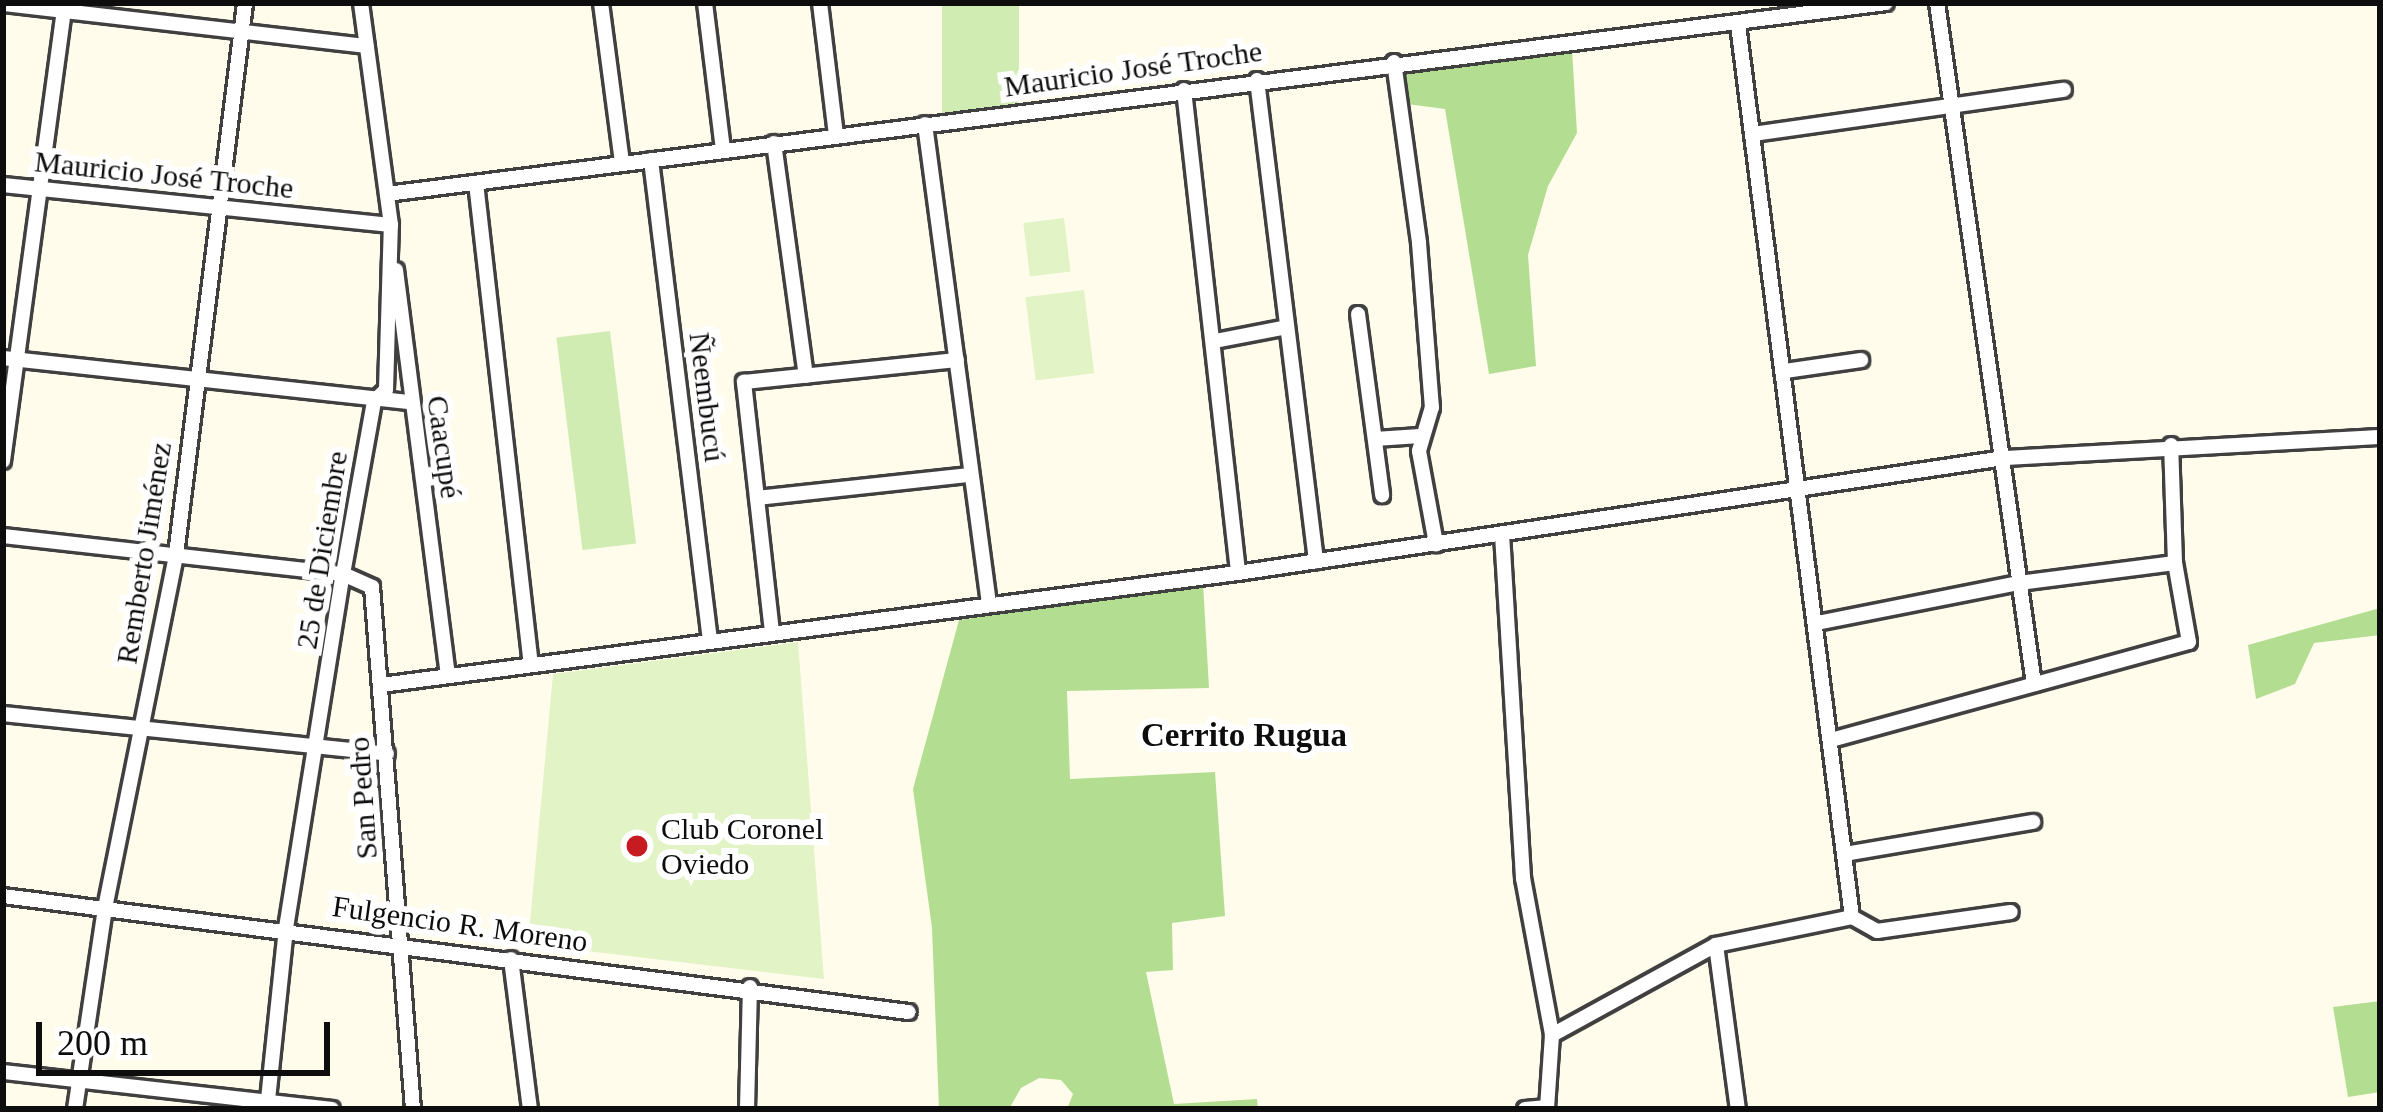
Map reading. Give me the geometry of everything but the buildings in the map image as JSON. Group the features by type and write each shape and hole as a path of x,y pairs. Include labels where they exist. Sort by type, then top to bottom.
{"street":[{"name":"Remberto Jiménez","path":"75,1109 105,908 176,555 245,3"},
{"name":"25 de Diciembre","path":"267,1106 286,928 320,747 343,574 374,401 386,390 391,225 361,3"},
{"path":"602,3 622,163"},
{"path":"705,3 722,150"},
{"path":"820,3 836,135"},
{"name":"Mauricio José Troche","path":"388,194 1394,62 1738,25 1822,8 1886,3"},
{"path":"1937,3 2034,684"},
{"path":"3,4 65,7 367,46"},
{"path":"3,461 10,359 65,7"},
{"path":"1738,25 1802,490 1852,917"},
{"path":"1394,62 1432,407 1420,436 1436,544"},
{"path":"1257,80 1316,561"},
{"path":"1184,90 1238,573"},
{"path":"1753,134 2064,90"},
{"path":"925,124 988,605"},
{"path":"774,143 806,376"},
{"name":"Ñeembucú","path":"651,160 710,640"},
{"path":"476,183 532,664"},
{"name":"Mauricio José Troche","path":"3,184 391,225"},
{"name":"Caacupé","path":"391,225 448,676"},
{"path":"1358,314 1382,495"},
{"path":"1215,341 1287,327"},
{"path":"10,359 411,402"},
{"path":"1785,371 1861,359"},
{"path":"772,632 744,382 957,360"},
{"path":"1376,439 1420,436"},
{"path":"381,685 1238,573 1999,459 2171,445 2380,437"},
{"path":"1831,740 2188,642 2175,563 2171,445"},
{"path":"757,498 970,475"},
{"path":"1502,534 1522,878 1552,1035 1547,1108 1526,1109"},
{"path":"3,536 343,574"},
{"path":"1817,623 2019,583 2175,563"},
{"name":"San Pedro","path":"343,574 362,579 377,600 413,1109"},
{"path":"3,715 387,754"},
{"path":"1844,854 2033,822"},
{"name":"Fulgencio R. Moreno","path":"3,896 401,941 909,1012"},
{"path":"1552,1035 1716,944 1852,917 1876,931 2011,912"},
{"path":"1716,944 1738,1109"},
{"path":"511,959 530,1109"},
{"path":"747,1109 750,987"},
{"path":"3,1072 267,1106 332,1109"}],"green space":[{"path":"942,3 1019,3 1019,117 942,117"},
{"path":"1572,49 1577,133 1548,186 1528,255 1536,366 1489,374 1445,109 1407,104 1404,67"},
{"path":"1064,218 1071,272 1030,277 1023,223"},
{"path":"1084,290 1094,373 1036,381 1025,297"},
{"path":"610,331 636,543 582,550 556,338"},
{"path":"1203,583 1209,688 1067,691 1070,779 1215,772 1225,916 1172,923 1173,970 1146,972 1174,1104 1257,1099 1258,1109 1067,1109 1073,1094 1061,1080 1039,1078 1021,1088 1009,1109 939,1109 932,928 913,789 959,620"},
{"path":"2380,608 2380,635 2314,643 2295,684 2256,699 2248,645"},
{"path":"798,642 824,979 528,944 553,674"},
{"path":"2380,1001 2380,1092 2348,1097 2333,1007"}],"place":[{"name":"Club Coronel Oviedo","path":"637,846"}],"district":[{"name":"Cerrito Rugua","path":"1244,736"}]}
